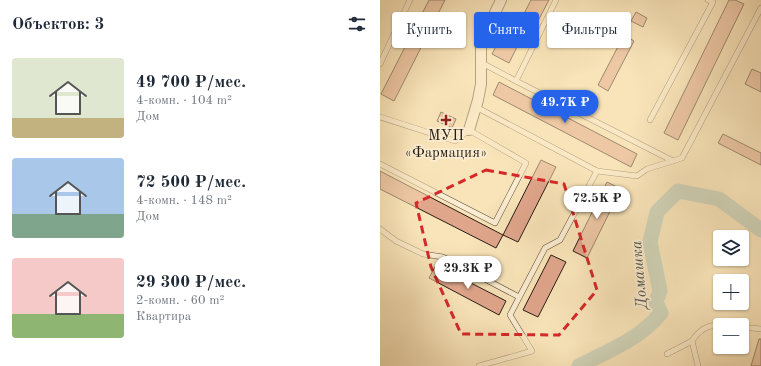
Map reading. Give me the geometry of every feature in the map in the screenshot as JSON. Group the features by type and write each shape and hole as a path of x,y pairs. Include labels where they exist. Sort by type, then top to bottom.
{"street":[{"path":"469,130 481,84 481,48 485,34 502,0"}],"lane":[{"path":"380,64 410,0"},
{"path":"516,81 556,0"},
{"path":"650,120 712,1"},
{"path":"476,107 597,171 637,176 647,169 682,158 761,8"},
{"path":"482,63 673,161"},
{"path":"380,118 455,141 469,130 526,163 495,223 380,164"},
{"path":"479,366 532,351 510,315 545,248 560,240 597,171"},
{"path":"380,229 396,241 423,254 443,257 519,297"},
{"path":"666,354 692,341 695,336 709,325 713,325"},
{"path":"749,327 761,328"},
{"path":"692,341 698,366"}],"highlighted area":[{"path":"486,170 564,184 597,290 559,335 461,334 431,267 416,203"}],"building":[{"path":"429,0 445,0 439,12 423,12"},
{"path":"531,0 549,0 539,19 539,12 525,12"},
{"path":"729,0 735,0 744,4 678,140 664,133"},
{"path":"636,12 647,18 643,27 631,21"},
{"path":"631,39 634,41 631,47"},
{"path":"404,48 421,48 394,101 381,94"},
{"path":"495,48 516,48 509,63 492,54"},
{"path":"617,48 630,48 608,91 598,85"},
{"path":"752,69 761,73 761,92 745,84"},
{"path":"499,82 637,154 631,167 493,95"},
{"name":"МУП «Фармация»","path":"441,112 456,119 452,128 437,121"},
{"path":"723,134 761,153 761,165 718,143"},
{"path":"541,160 556,167 518,242 503,235"},
{"path":"380,171 503,235 496,248 380,189"},
{"path":"607,182 621,189 587,258 573,251"},
{"path":"551,255 566,262 538,317 523,310"},
{"path":"436,265 506,301 499,315 429,278"},
{"path":"759,339 761,339 761,366 751,366"}],"waterway":[{"name":"Домашка","path":"579,366 623,344 653,322 661,313 656,302 660,291 650,242 657,212 678,191 719,199 761,230"}],"place":[{"name":"МУП «Фармация»","path":"446,120"}]}
